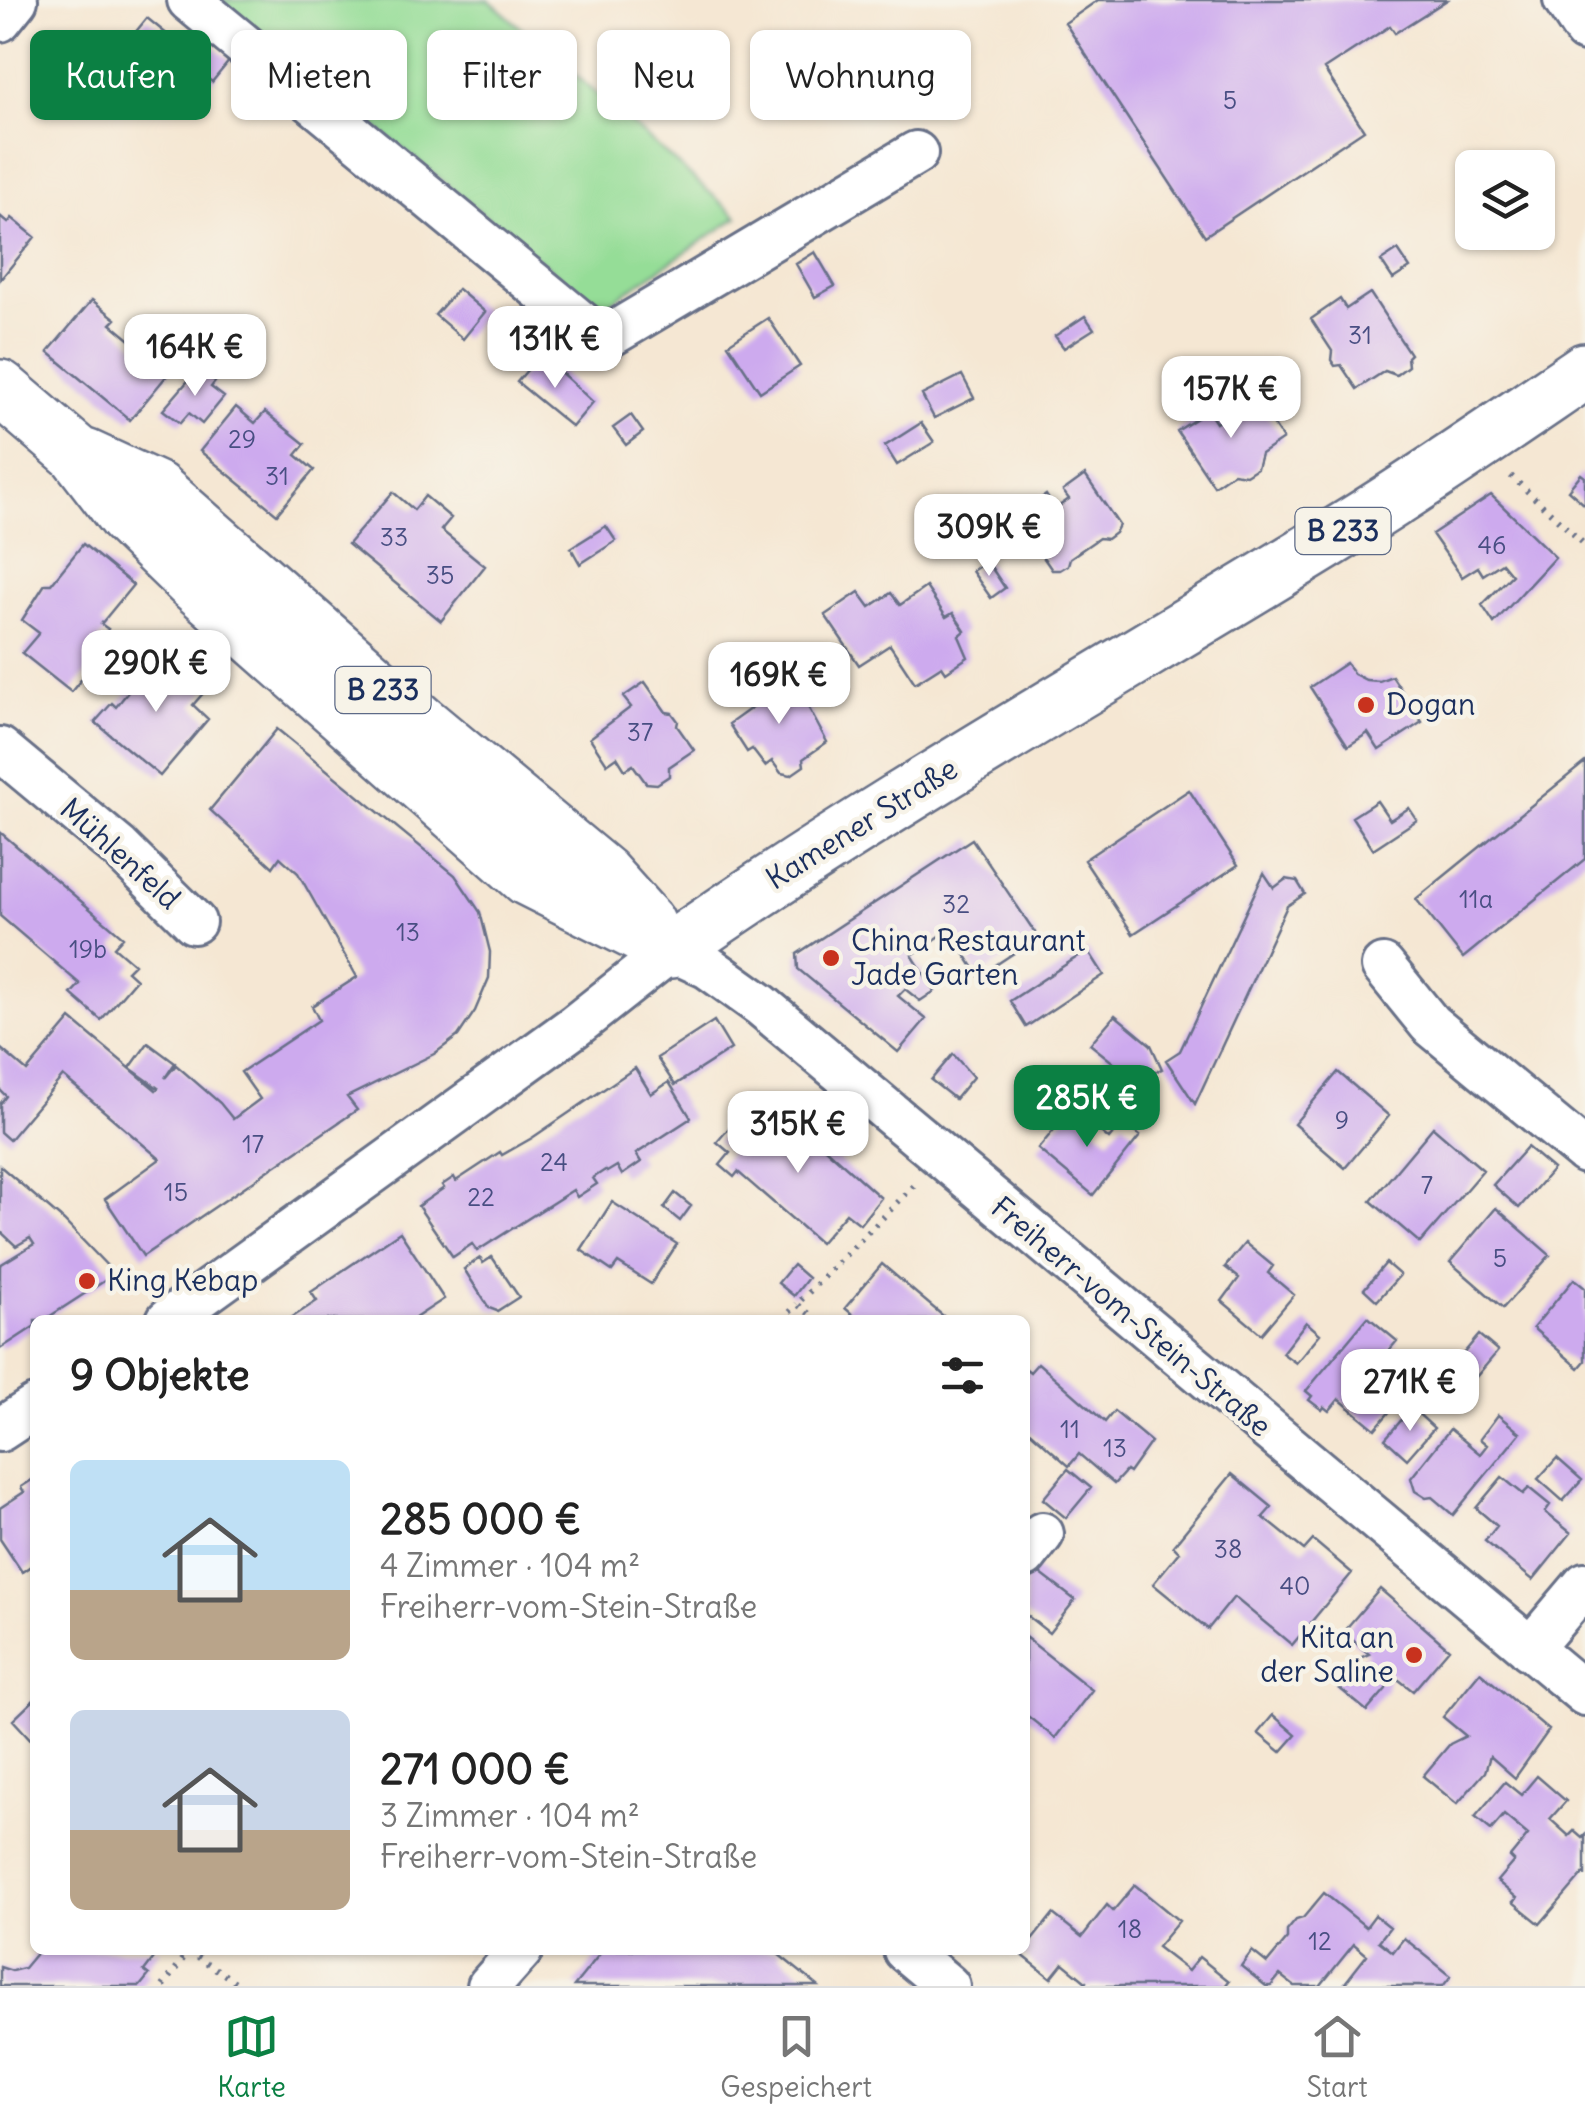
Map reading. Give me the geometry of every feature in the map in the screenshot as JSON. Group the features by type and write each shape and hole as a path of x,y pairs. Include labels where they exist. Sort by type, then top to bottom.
{"main road":[{"name":"Kamener Straße","path":"689,958 752,894 1024,722 1362,520 1585,371"},
{"name":"Freiherr-vom-Stein-Straße","path":"0,388 77,454 126,518 190,580 528,878 689,958"}],"street":[{"path":"0,20 16,0"},
{"path":"188,0 602,340 916,153"},
{"path":"1566,0 1585,30"},
{"name":"Mühlenfeld","path":"0,749 119,848 194,922"},
{"name":"Freiherr-vom-Stein-Straße","path":"689,958 761,1004 1585,1694"},
{"name":"Kamener Straße","path":"175,1315 575,1026 689,958"},
{"path":"1384,966 1430,1024 1585,1152"},
{"path":"0,1430 30,1410"},
{"path":"1530,1649 1585,1584"},
{"path":"489,1986 517,1955"}],"path":[{"path":"1510,475 1585,545"},
{"path":"787,1315 941,1158"},
{"path":"797,1304 810,1315"},
{"path":"164,1986 186,1955"},
{"path":"196,1955 240,1985"}],"green space":[{"path":"219,0 489,0 523,30 427,30 427,120 577,120 577,77 597,94 597,120 627,120 738,217 600,309 367,120 407,120 407,30 256,30"}],"building":[{"path":"1098,0 1447,0 1395,33 1390,26 1324,69 1364,130 1205,236 1065,23"},
{"path":"147,18 162,30 137,30"},
{"path":"211,46 230,60 211,81"},
{"path":"0,216 8,223 12,218 35,237 0,280"},
{"path":"1398,250 1410,268 1393,279 1381,261"},
{"path":"815,252 835,286 815,297 796,264"},
{"path":"458,289 485,312 463,339 435,315"},
{"path":"1370,293 1410,354 1408,366 1396,375 1385,371 1357,389 1341,365 1335,366 1331,360 1332,351 1311,319 1340,299 1346,309"},
{"path":"92,300 116,319 111,324 146,353 151,348 174,367 130,420 48,352"},
{"path":"1085,316 1094,329 1064,348 1055,336"},
{"path":"768,318 800,366 760,392 728,344"},
{"path":"541,354 593,402 572,427 517,382"},
{"path":"199,368 215,382 211,387 224,397 202,424 189,413 180,423 163,410"},
{"path":"962,375 974,398 934,418 922,395"},
{"path":"1255,397 1283,439 1261,454 1257,468 1246,475 1233,473 1214,486 1177,431 1208,411 1216,423"},
{"path":"236,407 255,423 265,412 305,444 296,455 314,470 277,514 200,451"},
{"path":"631,415 643,432 626,445 613,428"},
{"path":"921,423 934,442 897,465 885,446"},
{"path":"1581,474 1585,477 1585,505 1568,490"},
{"path":"1085,475 1119,525 1107,539 1099,538 1070,558 1068,565 1052,570 1015,516 1046,495 1055,509 1069,499 1063,491"},
{"path":"393,492 414,510 425,496 451,518 441,530 485,566 441,621 348,544"},
{"path":"1491,495 1555,557 1494,623 1482,605 1512,575 1502,563 1483,575 1478,567 1462,577 1432,534"},
{"path":"606,526 616,541 580,564 571,548"},
{"path":"83,544 133,585 101,624 108,629 97,642 106,649 71,692 22,653 39,633 22,620 45,584 51,584"},
{"path":"987,561 1005,588 991,598 972,571"},
{"path":"926,587 946,617 953,613 965,631 959,636 968,657 946,672 942,666 915,683 890,645 859,665 825,615 859,592 870,607 891,593 900,605"},
{"path":"169,658 206,690 193,705 208,719 160,776 95,722 112,703 116,707 144,664 156,674"},
{"name":"Dogan","path":"1346,663 1354,674 1366,680 1392,676 1422,722 1379,750 1368,733 1348,746 1310,687"},
{"path":"780,672 801,702 806,703 827,742 803,759 804,766 791,775 781,773 772,761 765,766 752,749 747,752 729,724 757,704 750,693"},
{"path":"645,682 666,712 678,721 677,726 694,750 669,767 669,776 657,784 646,783 633,765 625,770 617,757 607,764 590,738 631,707 623,697"},
{"path":"277,729 455,875 480,912 490,952 489,978 475,1011 458,1036 434,1054 347,1097 357,1110 143,1256 105,1199 160,1159 63,1076 9,1140 0,1132 0,1104 6,1096 0,1090 0,1048 27,1071 71,1019 156,1090 130,1068 148,1043 175,1063 165,1078 176,1065 233,1119 260,1099 241,1072 319,1020 312,1006 357,977 298,873 280,857 273,867 210,810"},
{"path":"1585,762 1585,859 1463,958 1416,899"},
{"path":"1189,790 1238,865 1133,934 1084,860"},
{"path":"1377,801 1390,820 1409,808 1417,820 1373,849 1352,817"},
{"path":"0,832 123,937 114,947 134,964 127,971 136,979 101,1020 71,994 80,984 0,916"},
{"path":"972,839 1038,937 979,976 949,930 912,955 935,991 920,1001 905,989 898,996 926,1019 898,1052 798,969 797,954"},
{"path":"1264,873 1274,888 1286,879 1297,881 1305,894 1287,906 1195,1104 1166,1060 1180,1051"},
{"path":"1088,950 1104,975 1026,1027 1010,1001"},
{"path":"1115,1015 1151,1045 1162,1069 1127,1085 1120,1068 1090,1044"},
{"path":"714,1021 731,1049 675,1085 657,1058"},
{"path":"953,1054 973,1077 955,1099 931,1080"},
{"path":"635,1068 651,1094 669,1082 691,1118 636,1154 641,1162 622,1175 617,1166 605,1170 593,1178 597,1184 577,1197 573,1190 477,1251 472,1244 453,1257 418,1206 454,1177 456,1181 500,1152 502,1155 532,1138"},
{"path":"1338,1072 1389,1116 1345,1168 1294,1124"},
{"path":"1072,1108 1109,1139 1123,1122 1140,1136 1093,1195 1038,1149"},
{"path":"741,1114 754,1126 745,1137 757,1149 788,1115 881,1198 860,1224 846,1213 820,1243 738,1172 734,1177 720,1165 730,1153 717,1142"},
{"path":"1433,1127 1483,1170 1420,1243 1371,1201"},
{"path":"1527,1147 1553,1169 1519,1208 1493,1185"},
{"path":"0,1166 64,1221 115,1274 52,1315 30,1315 30,1329 0,1349 0,1265 34,1244 30,1238 16,1246 0,1231"},
{"path":"675,1193 691,1206 680,1221 664,1208"},
{"path":"612,1202 677,1244 651,1284 618,1263 612,1271 581,1250"},
{"path":"1496,1208 1550,1255 1503,1308 1450,1262"},
{"path":"400,1232 444,1299 420,1315 296,1315 317,1301 311,1292"},
{"path":"1245,1243 1273,1266 1268,1273 1294,1295 1261,1334 1222,1301 1239,1278 1225,1267"},
{"path":"492,1257 519,1297 497,1311 489,1308 464,1269 480,1258 483,1263"},
{"path":"1386,1263 1400,1275 1377,1301 1364,1289"},
{"path":"882,1264 942,1315 853,1315 845,1308"},
{"path":"793,1265 808,1278 794,1296 778,1283"},
{"path":"1574,1279 1585,1288 1585,1361 1579,1368 1533,1328"},
{"path":"1368,1317 1397,1341 1371,1371 1402,1397 1375,1429 1339,1399 1329,1411 1324,1407 1322,1410 1309,1400 1312,1396 1306,1391"},
{"path":"1306,1322 1320,1334 1296,1363 1282,1353"},
{"path":"1479,1335 1498,1351 1476,1377 1457,1361"},
{"path":"1038,1363 1105,1422 1114,1411 1151,1442 1129,1473 1126,1471 1114,1484 1079,1454 1069,1466 1030,1431 1030,1372"},
{"path":"1412,1408 1434,1428 1407,1459 1385,1439"},
{"path":"1498,1415 1520,1433 1453,1515 1432,1497 1415,1491 1411,1478 1450,1429 1480,1454 1487,1445 1480,1439"},
{"path":"1557,1458 1582,1480 1563,1501 1538,1479"},
{"path":"1068,1469 1091,1488 1066,1518 1043,1499"},
{"path":"1232,1474 1272,1507 1263,1517 1304,1550 1313,1540 1352,1573 1292,1645 1234,1597 1208,1629 1153,1584 1179,1552 1173,1546"},
{"path":"1502,1477 1523,1494 1529,1488 1550,1505 1545,1512 1571,1533 1533,1580 1485,1541 1497,1526 1476,1508"},
{"path":"30,1481 30,1566 22,1572 0,1539 0,1508 24,1492 21,1487"},
{"path":"1032,1567 1075,1600 1049,1633 1030,1618"},
{"path":"1380,1589 1449,1649 1413,1691 1389,1672 1386,1689 1367,1711 1333,1683 1351,1662 1369,1654 1343,1632"},
{"path":"1030,1641 1092,1690 1055,1738 1030,1718"},
{"path":"1480,1672 1549,1730 1515,1778 1490,1756 1485,1772 1457,1804 1423,1776 1450,1744 1466,1736 1443,1717"},
{"path":"30,1704 30,1739 13,1720"},
{"path":"1273,1715 1296,1735 1281,1752 1258,1733"},
{"path":"1537,1776 1566,1801 1550,1819 1569,1836 1574,1831 1582,1838 1585,1835 1585,1875 1540,1924 1513,1902 1517,1898 1497,1881 1528,1835 1504,1815 1491,1830 1475,1817 1505,1782 1521,1795"},
{"path":"1135,1885 1179,1921 1157,1947 1188,1971 1199,1957 1229,1981 1225,1986 1083,1986 1086,1982 1063,1963 1051,1978 1022,1955 1030,1955 1030,1943 1053,1914 1082,1937 1107,1905 1113,1911"},
{"path":"1324,1893 1366,1927 1375,1915 1390,1927 1379,1941 1393,1952 1404,1938 1451,1976 1443,1986 1349,1986 1345,1983 1367,1955 1354,1944 1320,1986 1294,1986 1280,1975 1271,1986 1266,1986 1241,1966 1252,1951 1267,1963 1287,1939 1287,1931"},
{"path":"35,1955 156,1955 144,1971 149,1975 140,1986 0,1986 0,1967 12,1971 24,1968"},
{"path":"599,1955 779,1955 818,1986 574,1986"}],"place":[{"name":"Dogan","path":"1366,705"},
{"name":"China Restaurant Jade Garten","path":"831,958"},
{"name":"King Kebap","path":"87,1281"},
{"name":"Kita an der Saline","path":"1414,1655"}]}
